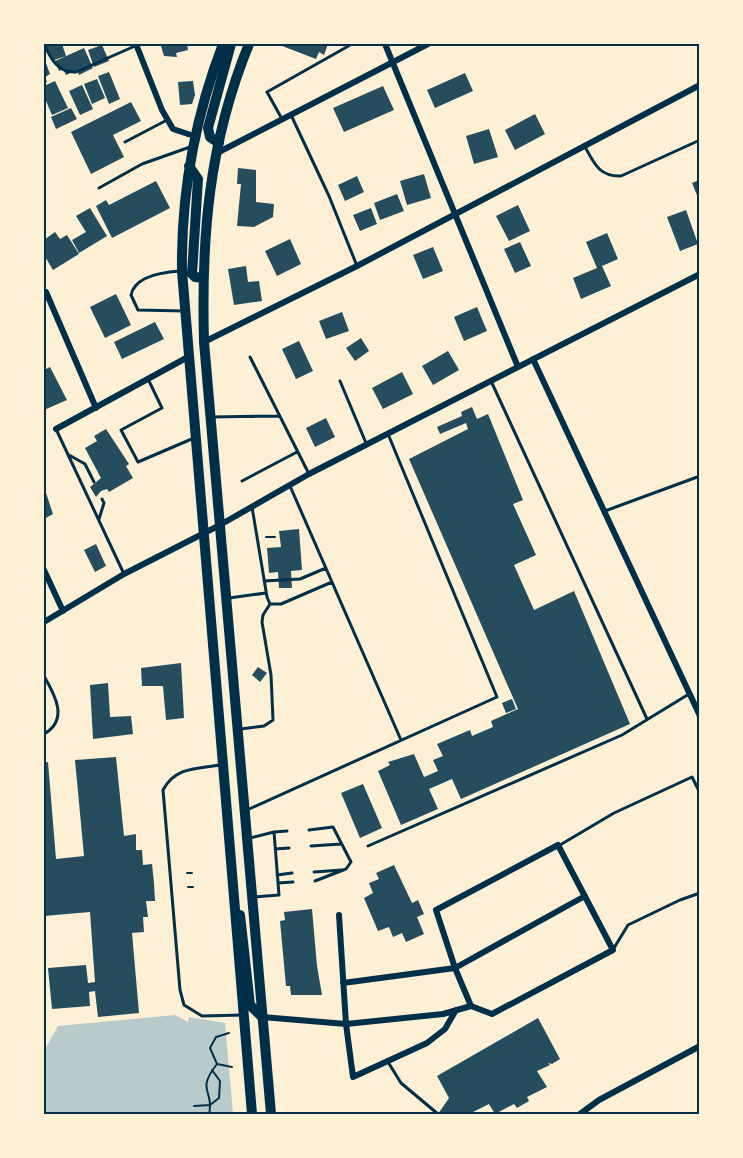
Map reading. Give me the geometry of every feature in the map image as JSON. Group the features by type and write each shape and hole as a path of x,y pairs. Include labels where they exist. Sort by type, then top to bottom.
{"main road":[{"path":"223,44 193,141 181,231 182,271 194,438 252,1114"},
{"path":"218,148 207,128 231,44"},
{"path":"249,44 235,78 209,185 203,278 204,342 271,1114"},
{"path":"189,166 198,179 192,274 203,278"},
{"path":"232,879 243,928 250,1005 262,1017"}],"street":[{"path":"136,44 167,120 173,129 193,141"},
{"path":"385,44 518,367"},
{"path":"218,148 291,115 428,44"},
{"path":"204,342 357,266 699,85"},
{"path":"44,622 124,574 220,525 290,484 699,274"},
{"path":"46,292 96,408"},
{"path":"56,429 188,357"},
{"path":"533,359 699,716"},
{"path":"44,570 63,611"},
{"path":"262,1017 346,1024 456,1010 471,1006 492,1014 613,950 558,845 436,910 471,1006"},
{"path":"343,983 456,968 585,896"},
{"path":"339,915 346,1024 353,1077 426,1043 445,1029 456,1010"},
{"path":"580,1114 599,1100 699,1046"}],"lane":[{"path":"44,44 60,69 76,72 136,44"},
{"path":"282,119 267,92 352,44"},
{"path":"291,115 357,266"},
{"path":"125,142 167,120"},
{"path":"584,146 598,169 612,176 621,176 699,140"},
{"path":"99,188 142,164 193,141"},
{"path":"182,271 162,273 141,281 135,285 131,295 138,310 144,312 184,311"},
{"path":"250,357 309,474"},
{"path":"148,379 162,408 121,430 138,462 194,438"},
{"path":"340,381 367,445"},
{"path":"491,381 647,719"},
{"path":"211,417 279,416"},
{"path":"56,429 124,574"},
{"path":"245,811 497,697 388,434"},
{"path":"242,481 297,452"},
{"path":"68,454 85,464 94,482"},
{"path":"605,511 699,476"},
{"path":"290,484 401,740"},
{"path":"99,521 104,503 102,499"},
{"path":"252,506 266,593 270,604"},
{"path":"264,581 300,579 326,568"},
{"path":"270,604 281,604 332,582"},
{"path":"226,598 266,593"},
{"path":"238,729 264,726 273,720 271,675 262,622 263,615 270,604"},
{"path":"44,678 56,697 59,714 52,730 44,734"},
{"path":"368,846 622,735 689,694"},
{"path":"222,764 181,772 169,777 163,790 180,990 184,1005 202,1016 243,1016"},
{"path":"558,845 614,813 692,777 699,793"},
{"path":"309,830 333,827 351,862 346,869 315,881"},
{"path":"247,838 287,831"},
{"path":"252,898 279,895 274,832"},
{"path":"311,846 341,844"},
{"path":"275,849 289,848"},
{"path":"314,872 346,869"},
{"path":"278,875 292,873"},
{"path":"278,883 293,882"},
{"path":"613,950 628,925 699,893"},
{"path":"387,1061 401,1083 438,1114"}],"path":[{"path":"258,538 275,537"},
{"path":"187,873 192,873"},
{"path":"229,1033 221,1034 212,1042 211,1055 217,1064 232,1067"},
{"path":"209,1114 210,1105 205,1086 217,1064"},
{"path":"194,1106 210,1105 219,1098 220,1081 212,1070"}],"shaded area":[{"path":"175,1015 188,1022 189,1017 225,1023 233,1114 44,1114 44,1051 58,1026"}],"building":[{"path":"45,44 62,44 66,56 54,60"},
{"path":"187,44 188,50 176,53 177,57 164,56 161,46"},
{"path":"277,44 328,44 324,55 319,52 316,59"},
{"path":"102,45 109,61 94,67 88,50"},
{"path":"84,48 93,68 79,75 77,70 66,75 63,69 59,71 55,61"},
{"path":"44,58 50,74 45,77 47,82 44,84"},
{"path":"109,72 120,99 109,104 98,76"},
{"path":"465,73 473,91 435,108 427,90"},
{"path":"97,79 105,98 92,104 84,84"},
{"path":"55,81 68,108 52,115 46,101 44,102 44,86"},
{"path":"193,81 195,95 192,104 180,105 178,82"},
{"path":"82,85 93,109 80,115 69,91"},
{"path":"383,86 394,110 344,132 333,108"},
{"path":"131,102 141,121 113,135 124,157 91,174 71,132"},
{"path":"71,108 77,119 56,129 51,117"},
{"path":"535,114 545,134 515,150 505,130"},
{"path":"489,129 498,157 474,164 466,136"},
{"path":"238,168 256,170 256,202 274,204 273,217 254,227 237,226 241,184 237,184"},
{"path":"424,174 431,198 407,205 400,181"},
{"path":"357,176 364,192 345,201 338,185"},
{"path":"699,180 699,200 692,183"},
{"path":"156,181 170,208 112,238 96,206 106,200 109,205"},
{"path":"397,194 404,211 380,220 374,203"},
{"path":"518,205 530,231 509,241 496,216"},
{"path":"90,208 107,236 79,253 72,240 86,232 76,216"},
{"path":"371,208 377,224 360,231 353,215"},
{"path":"686,210 698,244 680,251 667,217"},
{"path":"55,232 60,239 67,235 79,254 53,270 44,255 46,247 44,240"},
{"path":"607,233 618,259 602,266 611,286 581,299 573,278 597,268 586,242"},
{"path":"290,239 301,264 277,276 265,251"},
{"path":"520,242 531,266 515,273 504,249"},
{"path":"433,247 443,271 423,279 413,255"},
{"path":"246,266 248,282 259,281 262,301 234,305 228,269"},
{"path":"116,294 131,325 105,338 90,307"},
{"path":"477,307 487,331 464,341 454,317"},
{"path":"342,312 349,331 326,339 319,321"},
{"path":"155,322 164,339 122,359 114,342"},
{"path":"361,338 369,351 355,361 346,348"},
{"path":"299,341 313,371 296,379 282,349"},
{"path":"448,351 459,370 433,385 422,366"},
{"path":"50,367 67,400 44,410 44,370"},
{"path":"402,372 413,394 383,409 372,388"},
{"path":"472,407 477,419 488,414 523,500 513,504 536,555 514,565 534,610 574,591 630,724 461,799 452,779 429,789 438,809 401,825 378,771 390,765 388,762 414,754 424,777 438,771 433,760 443,756 437,744 470,730 472,736 493,727 491,721 518,709 409,459 468,429 466,423 440,434 437,427 462,416 461,412"},
{"path":"326,418 335,437 315,447 306,428"},
{"path":"106,429 129,464 126,466 133,478 109,492 107,489 101,491 96,497 90,487 101,478 85,448 97,441 94,436"},
{"path":"46,493 53,514 44,519 44,494"},
{"path":"299,529 302,570 291,571 292,588 279,588 278,572 269,573 267,548 281,547 279,531"},
{"path":"96,544 106,566 95,572 84,550"},
{"path":"181,663 184,718 166,720 163,686 142,686 141,668"},
{"path":"258,667 267,673 260,682 252,675"},
{"path":"108,683 110,717 131,716 133,734 93,739 90,685"},
{"path":"512,699 516,709 506,713 502,703"},
{"path":"116,757 124,836 136,834 136,850 142,850 143,865 152,864 155,901 146,901 148,917 143,917 144,932 132,933 139,1013 98,1017 95,991 89,992 90,1006 52,1009 48,968 86,965 88,983 95,982 90,912 44,916 44,763 48,762 56,859 84,856 75,760"},
{"path":"363,784 382,828 360,838 341,793"},
{"path":"394,865 412,903 418,900 424,914 417,917 424,934 406,942 402,933 393,937 389,927 378,931 364,898 373,893 369,883 379,879 376,873"},
{"path":"312,909 322,995 291,995 290,986 286,986 280,921 285,920 284,912"},
{"path":"538,1018 560,1059 552,1064 548,1063 550,1065 537,1071 547,1087 527,1097 529,1101 517,1108 514,1104 495,1114 489,1104 469,1114 438,1114 449,1098 437,1076"}]}
